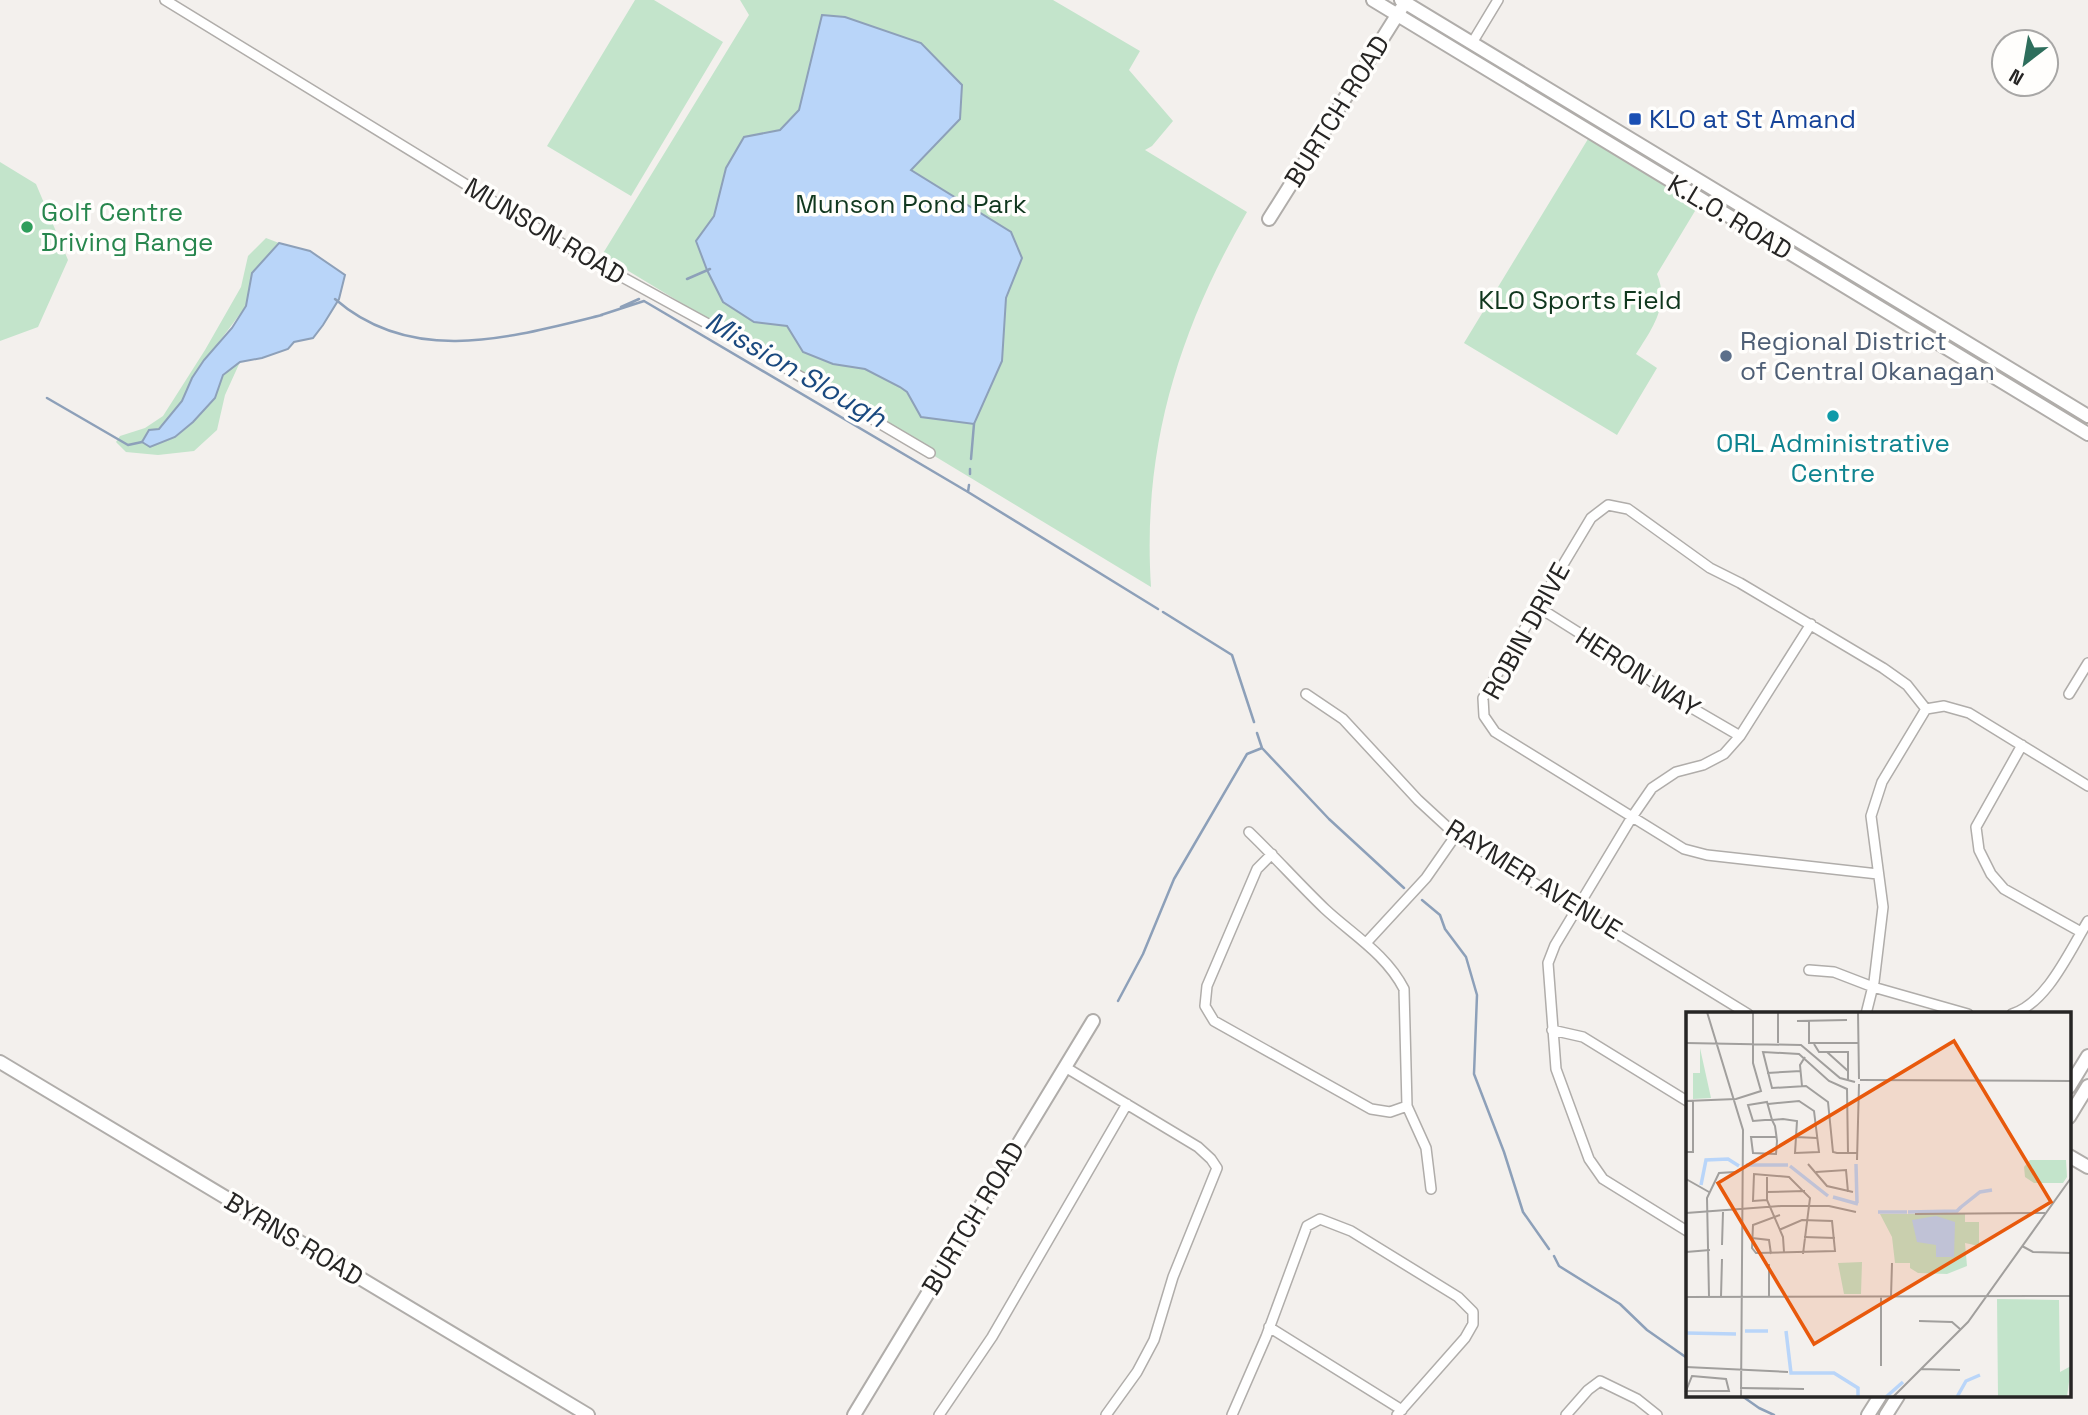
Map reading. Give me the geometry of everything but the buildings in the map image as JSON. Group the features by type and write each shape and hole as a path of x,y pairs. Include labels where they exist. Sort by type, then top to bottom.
{"main road":[{"name":"K.L.O. ROAD","path":"1373,0 2088,434"},
{"name":"K.L.O. ROAD","path":"1403,1 2088,416"},
{"name":"BURTCH ROAD","path":"1269,219 1398,15 1403,1"},
{"name":"BURTCH ROAD","path":"854,1415 1093,1021"},
{"path":"2070,1085 2088,1056"},
{"name":"BYRNS ROAD","path":"0,1062 588,1415"},
{"path":"2070,1115 2088,1086"},
{"path":"2070,1157 2088,1167"},
{"path":"1868,1415 1879,1398"},
{"path":"1886,1415 1897,1398"}],"street":[{"name":"MUNSON ROAD","path":"165,0 571,249 750,347 930,453"},
{"path":"1472,43 1498,0"},
{"name":"ROBIN DRIVE","path":"1878,874 1707,855 1684,849 1496,732 1484,716 1483,698 1591,518 1608,505 1628,509 1710,568 1883,668 1907,685 1926,709"},
{"name":"HERON WAY","path":"1538,607 1622,660 1672,697 1740,736"},
{"path":"1686,1230 1603,1179 1589,1159 1556,1069 1548,963 1555,945 1652,788 1676,772 1703,765 1724,754 1740,736 1811,624"},
{"path":"2069,694 2088,663"},
{"name":"RAYMER AVENUE","path":"1306,694 1343,719 1418,800 1456,835 1745,1012"},
{"path":"1866,1012 1880,946 1883,907 1871,816 1882,782 1926,709 1944,706 1969,713 2088,786"},
{"path":"2022,745 1976,827 1979,850 1991,874 2004,889 2081,932"},
{"path":"1249,832 1326,910 1366,943 1395,972 1404,989 1407,1106 1426,1148 1431,1189"},
{"path":"1366,943 1426,878 1456,835"},
{"path":"1272,854 1257,869 1208,986 1205,1006 1214,1021 1371,1110 1390,1112 1407,1106"},
{"path":"2018,1012 2043,995 2088,921"},
{"path":"1809,970 1834,972 1872,987 1961,1012"},
{"path":"1552,1030 1584,1037 1686,1100"},
{"path":"1065,1067 1198,1147 1211,1158 1217,1168 1173,1277 1154,1340 1137,1372 1106,1415"},
{"path":"939,1415 992,1337 1127,1104"},
{"path":"1232,1415 1307,1226 1320,1219 1351,1231 1458,1297 1473,1312 1473,1324 1465,1338 1399,1412 1269,1327"},
{"path":"1566,1415 1588,1390 1600,1381 1637,1399 1657,1415"}],"green space":[{"path":"635,0 654,0 723,42 631,196 547,146"},
{"name":"Munson Pond Park","path":"740,0 1053,0 1140,51 1129,70 1173,121 1152,146 1145,150 1247,212 1202,302 1170,392 1152,487 1151,587 602,255 749,15"},
{"name":"KLO Sports Field","path":"1588,139 1698,206 1657,274 1660,306 1653,326 1636,354 1657,368 1617,435 1464,343"},
{"name":"Golf Centre Driving Range","path":"0,162 36,184 68,260 38,327 0,341"},
{"path":"266,238 279,243 252,273 246,306 192,378 182,401 159,429 149,431 150,447 176,437 193,422 215,398 223,375 240,362 225,395 217,430 194,451 158,455 126,452 116,442 120,436 145,428 163,416 241,287 248,256"}],"water":[{"path":"822,15 845,17 921,43 962,85 960,119 911,170 1011,232 1022,258 1006,298 1002,361 974,424 921,417 907,392 900,387 865,369 833,364 803,352 787,326 754,322 723,302 696,241 714,216 726,168 744,137 780,130 799,110"},
{"path":"279,243 310,251 345,275 339,299 323,325 313,338 294,342 288,349 262,358 240,362 223,375 215,398 175,437 150,447 142,442 149,430 159,429 182,401 204,360 232,328 246,306 252,273"}],"waterway":[{"name":"Mission Slough","path":"687,279 710,269"},
{"name":"Mission Slough","path":"335,299 365,320 397,333 430,340 499,338 602,315"},
{"name":"Mission Slough","path":"621,307 639,299"},
{"name":"Mission Slough","path":"601,315 644,301 968,492"},
{"path":"47,398 128,445 142,442"},
{"name":"Mission Slough","path":"971,459 974,424"},
{"name":"Mission Slough","path":"970,469 970,474"},
{"name":"Mission Slough","path":"969,485 968,492 1158,609"},
{"name":"Mission Slough","path":"1163,612 1232,655 1254,722"},
{"name":"Mission Slough","path":"1257,733 1262,748 1329,819 1404,888"},
{"path":"1118,1001 1143,954 1174,879 1247,754 1262,748"},
{"name":"Mission Slough","path":"1422,900 1440,915 1445,929 1466,957 1477,995 1474,1074 1504,1152 1523,1212 1549,1249"},
{"name":"Mission Slough","path":"1554,1256 1559,1266 1620,1304 1647,1330 1686,1357"},
{"name":"Mission Slough","path":"1745,1398 1774,1415"}],"place":[{"name":"KLO at St Amand","path":"1635,119"},
{"name":"Golf Centre Driving Range","path":"27,227"},
{"name":"Regional District of Central Okanagan","path":"1726,356"},
{"name":"ORL Administrative Centre","path":"1833,416"}]}
